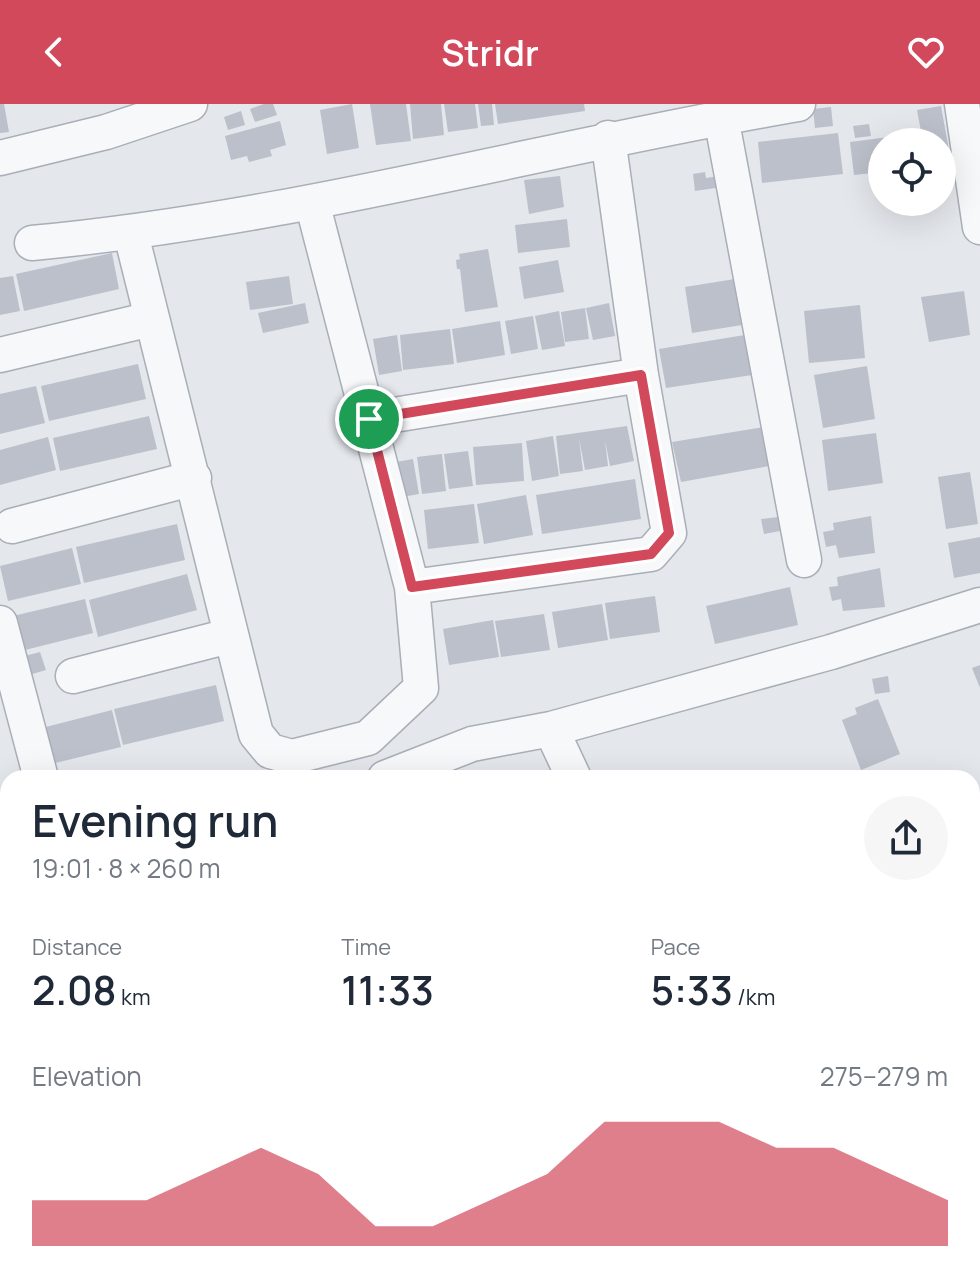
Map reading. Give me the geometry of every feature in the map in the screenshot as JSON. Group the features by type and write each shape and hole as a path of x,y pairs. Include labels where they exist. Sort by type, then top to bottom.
{"street":[{"path":"0,158 102,118 190,104"},
{"path":"32,243 131,234 312,202 608,138 798,104"},
{"path":"962,104 980,227"},
{"path":"721,117 804,560"},
{"path":"412,587 651,554 669,533 641,375 608,138"},
{"path":"131,234 194,478 229,636 256,734 270,751 292,757 368,738 421,688 412,587 312,202"},
{"path":"0,355 151,319"},
{"path":"369,419 641,375"},
{"path":"12,526 194,478"},
{"path":"405,770 472,744 551,729 831,652 980,605"},
{"path":"0,623 39,770"},
{"path":"73,676 229,636"},
{"path":"551,729 570,770"}],"building":[{"path":"0,104 4,104 9,132 0,133"},
{"path":"273,104 277,115 255,122 250,109"},
{"path":"352,104 359,148 327,154 320,110"},
{"path":"370,104 406,104 411,141 376,145"},
{"path":"410,104 441,104 444,135 413,139"},
{"path":"444,104 475,104 478,128 448,132"},
{"path":"478,104 492,104 494,125 481,126"},
{"path":"495,104 584,104 585,111 498,124"},
{"path":"941,106 945,128 920,128 917,110"},
{"path":"831,107 833,126 815,128 813,109"},
{"path":"241,111 245,125 228,130 224,117"},
{"path":"280,121 286,145 270,150 272,156 249,162 247,156 231,160 225,136"},
{"path":"869,124 868,136 855,138 853,126"},
{"path":"838,133 843,174 762,183 758,142"},
{"path":"868,140 868,174 854,175 850,142"},
{"path":"705,172 706,178 720,176 722,187 695,191 693,174"},
{"path":"560,176 564,207 529,214 524,180"},
{"path":"567,219 570,247 518,253 515,225"},
{"path":"488,249 498,307 465,312 460,269 457,269 456,260 460,259 459,254"},
{"path":"112,253 119,289 24,311 16,274"},
{"path":"558,260 564,292 524,299 519,267"},
{"path":"13,276 20,311 0,315 0,278"},
{"path":"289,276 293,304 250,310 246,282"},
{"path":"735,279 742,325 692,333 685,287"},
{"path":"964,291 970,335 929,342 921,297"},
{"path":"305,303 309,323 263,333 258,313"},
{"path":"609,303 615,336 593,340 586,308"},
{"path":"860,305 865,358 809,363 804,311"},
{"path":"585,308 589,339 565,342 561,312"},
{"path":"559,311 565,346 542,350 535,316"},
{"path":"533,316 538,349 511,354 505,321"},
{"path":"500,321 505,355 457,363 452,329"},
{"path":"450,329 454,364 403,370 400,335"},
{"path":"751,334 759,374 666,388 659,349"},
{"path":"397,335 402,371 379,375 373,339"},
{"path":"138,364 146,399 49,421 41,386"},
{"path":"867,366 875,419 823,428 814,375"},
{"path":"36,386 45,423 0,434 0,394"},
{"path":"149,416 157,449 60,471 53,438"},
{"path":"627,426 634,461 610,466 605,440 608,466 585,470 579,438 583,471 560,474 556,436"},
{"path":"770,426 775,465 681,482 672,442"},
{"path":"876,433 883,483 828,491 822,440"},
{"path":"553,436 559,476 532,481 526,441"},
{"path":"48,437 56,470 0,485 0,450"},
{"path":"522,443 524,481 476,485 473,447"},
{"path":"468,451 473,486 449,489 444,454"},
{"path":"442,454 446,491 422,494 417,457"},
{"path":"413,459 419,494 396,498 391,463"},
{"path":"970,472 978,524 946,529 938,477"},
{"path":"635,479 641,519 542,534 536,495"},
{"path":"526,495 533,535 484,544 477,504"},
{"path":"474,504 479,543 428,549 424,510"},
{"path":"871,516 875,553 839,558 836,545 826,547 823,532 834,530 833,523"},
{"path":"778,517 780,531 764,534 761,519"},
{"path":"177,524 185,560 84,583 76,547"},
{"path":"980,537 980,573 954,578 948,543"},
{"path":"72,548 81,584 8,601 0,566"},
{"path":"880,568 885,607 843,611 841,599 832,601 829,587 838,586 837,577"},
{"path":"187,574 197,610 98,637 89,600"},
{"path":"790,587 798,625 715,644 706,606"},
{"path":"655,596 660,632 610,639 605,603"},
{"path":"85,599 93,633 21,651 13,616"},
{"path":"602,604 608,640 558,648 552,612"},
{"path":"544,614 550,650 501,657 495,621"},
{"path":"493,620 499,657 449,665 443,629"},
{"path":"40,652 46,670 22,677 17,658"},
{"path":"980,665 980,688 972,668"},
{"path":"888,676 890,692 875,694 872,679"},
{"path":"216,685 224,721 123,745 114,709"},
{"path":"878,699 900,754 861,770 842,720 857,714 855,708"},
{"path":"112,710 121,747 47,765 38,729"}],"route":[{"path":"641,375 669,533 651,554 412,587 369,419 641,375"}]}
